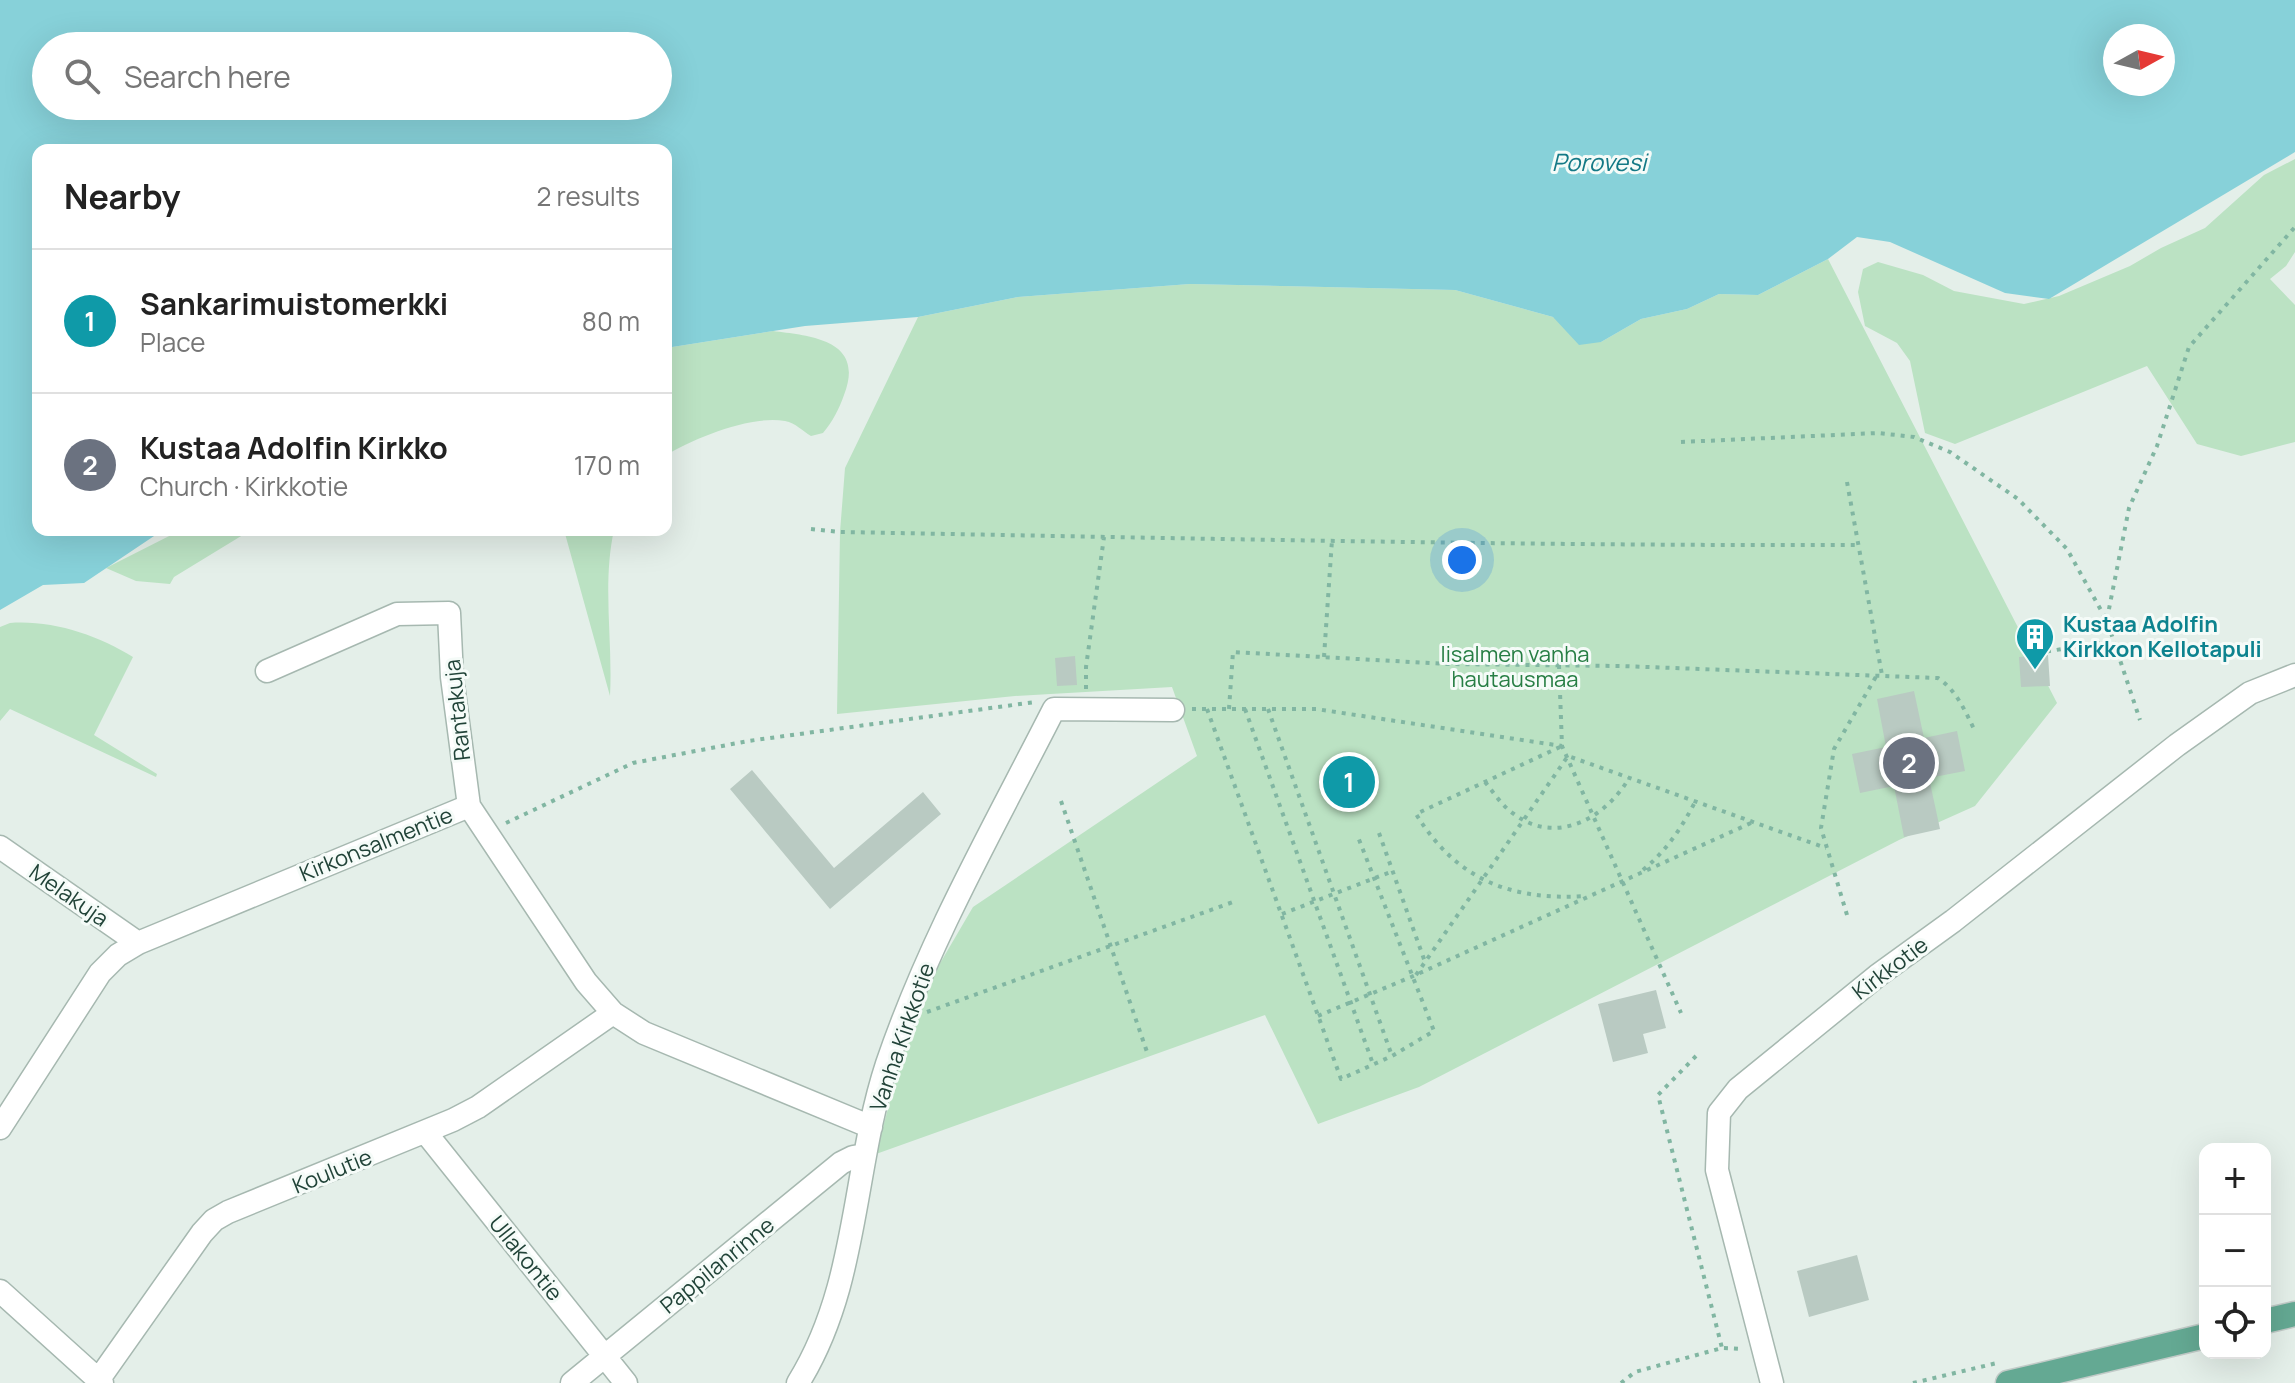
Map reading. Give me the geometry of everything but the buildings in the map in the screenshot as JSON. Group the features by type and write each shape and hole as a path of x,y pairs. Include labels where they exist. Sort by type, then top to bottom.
{"main road":[{"path":"2271,1320 2295,1314"},
{"path":"2008,1383 2199,1337"}],"street":[{"name":"Rantakuja","path":"267,671 397,614 449,613 452,677 469,806"},
{"name":"Kirkkotie","path":"1772,1383 1717,1170 1719,1113 1724,1105 1738,1089 1877,976 1953,921 2177,745 2250,693 2295,675"},
{"path":"1054,709 1173,710"},
{"name":"Vanha Kirkkotie","path":"798,1383 824,1331 841,1287 871,1127 886,1067 913,992 1054,709"},
{"name":"Kirkonsalmentie","path":"0,1128 100,973 118,955 138,943 469,806 586,982 613,1013 644,1033 871,1127"},
{"name":"Melakuja","path":"0,847 138,943"},
{"name":"Koulutie","path":"100,1381 214,1220 426,1133 478,1107 613,1013"},
{"name":"Ullakontie","path":"426,1133 626,1383"},
{"name":"Pappilanrinne","path":"572,1383 841,1163 865,1155"},
{"path":"0,1291 100,1381"}],"path":[{"path":"2107,621 2129,508 2157,446 2189,347 2295,227"},
{"path":"1681,442 1878,433 1914,437 1950,452 2018,499 2047,526 2080,571 2107,621 2140,720"},
{"path":"1847,482 1880,675 1834,749 1821,828 1847,915"},
{"path":"811,529 1104,537 1858,545"},
{"path":"1084,709 1086,667 1104,537"},
{"path":"1324,657 1332,540"},
{"path":"2037,653 2113,641"},
{"path":"1229,709 1233,652 1447,664 1938,678 1960,701 1975,731"},
{"path":"1559,665 1562,746 1681,1013"},
{"path":"486,834 633,763 748,741 1038,702 1054,709"},
{"path":"1207,709 1341,1079 1392,1056 1434,1031 1358,837"},
{"path":"1245,709 1373,1064"},
{"path":"1268,709 1392,1056"},
{"path":"1173,710 1316,709 1562,746"},
{"path":"1562,746 1416,814 1439,847 1455,863 1482,880 1521,893 1591,896"},
{"path":"1568,756 1826,848"},
{"path":"1414,976 1568,756"},
{"path":"1485,782 1501,802 1523,820 1548,827 1578,823 1595,816 1613,802 1629,778"},
{"path":"1061,801 1147,1052"},
{"path":"1638,874 1667,848 1695,802"},
{"path":"1318,1016 1414,976 1751,823"},
{"path":"1379,833 1425,962"},
{"path":"1282,914 1393,871"},
{"path":"925,1013 1233,902"},
{"path":"1696,1056 1658,1095 1722,1348"},
{"path":"1621,1383 1635,1372 1722,1348 1748,1350"},
{"path":"1635,1372 1637,1383"}],"green space":[{"path":"2295,159 2295,252 2286,266 2270,279 2295,305 2295,442 2241,456 2197,444 2147,366 1955,444 1925,433 1910,361 1897,343 1865,326 1858,292 1863,269 1878,262 1923,275 1954,291 2024,304 2059,296 2130,266 2205,228 2264,175"},
{"name":"Iisalmen vanha hautausmaa","path":"1828,259 2057,703 1975,806 1899,840 1419,1087 1318,1124 1265,1015 876,1154 915,1006 973,907 1197,756 1172,687 1015,696 837,714 840,532 845,468 918,317 1018,297 1190,284 1455,290 1553,317 1601,342 1641,319 1687,309 1719,294 1758,295"},
{"path":"773,331 804,336 819,339 842,352 848,363 849,377 835,415 823,433 811,436 785,421 756,421 707,435 672,452 672,347"},
{"path":"169,536 241,536 174,577 170,584 136,581 106,568"},
{"path":"566,536 613,536 608,592 610,696"},
{"path":"10,623 42,624 74,631 105,642 133,657 94,735 157,774 156,777 10,709 0,721 0,627"}],"water":[{"name":"Porovesi","path":"0,0 2295,0 2295,152 2049,299 2005,293 1890,242 1857,237 1828,259 1758,295 1719,294 1687,309 1641,319 1601,342 1579,345 1553,317 1455,290 1190,284 1018,297 918,317 805,326 672,347 672,144 32,144 32,536 154,536 84,583 43,585 0,610"}],"place":[{"name":"Kustaa Adolfin Kirkkon Kellotapuli","path":"2035,671"},
{"name":"Kustaa Adolfin Kirkko","path":"1909,763"},
{"name":"Sankarimuistomerkki","path":"1349,782"}]}
